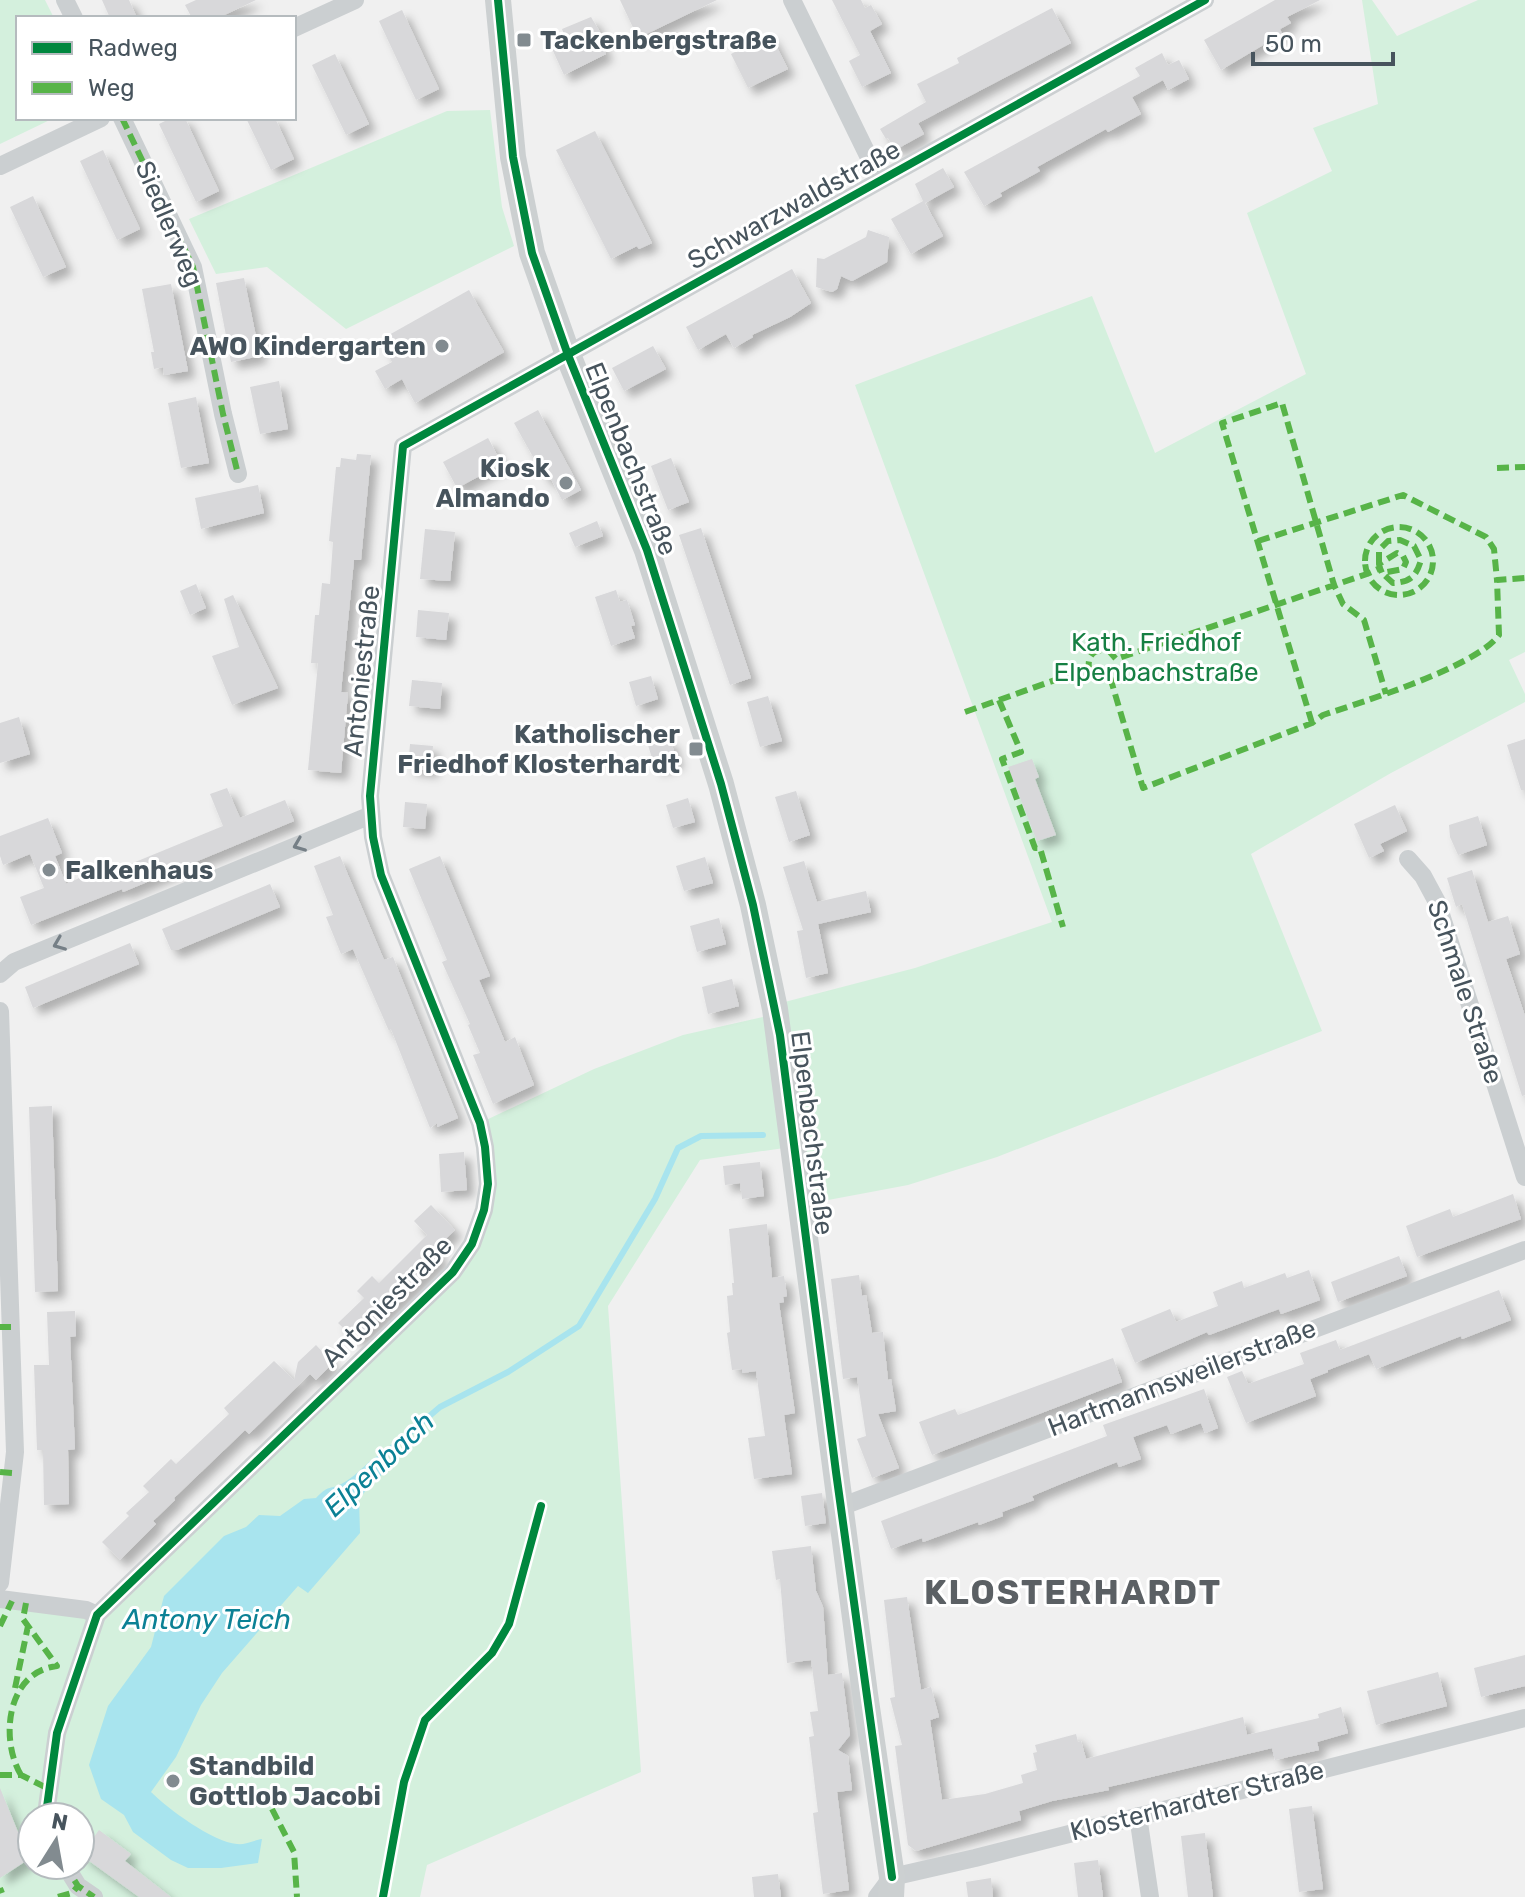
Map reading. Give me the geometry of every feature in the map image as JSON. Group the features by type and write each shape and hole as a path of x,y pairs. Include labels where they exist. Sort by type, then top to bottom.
{"street":[{"path":"296,27 355,0"},
{"name":"Elpenbachstraße","path":"498,0 513,157 532,253 568,355 647,550 721,784 753,905 780,1035 887,1890"},
{"path":"792,0 880,180"},
{"name":"Schwarzwaldstraße","path":"403,446 1205,0"},
{"path":"0,166 97,120"},
{"name":"Siedlerweg","path":"123,120 193,267 238,474"},
{"name":"Antoniestraße","path":"48,1801 57,1733 97,1615 453,1272 478,1231 487,1198 485,1147 480,1123 390,902 376,855 371,815 370,796 403,446"},
{"path":"0,974 14,962 371,815"},
{"name":"Schmale Straße","path":"1408,859 1423,876 1437,902 1525,1177"},
{"path":"0,1011 7,1473 0,1583"},
{"name":"Hartmannsweilerstraße","path":"840,1507 1525,1250"},
{"path":"0,1599 86,1610 97,1615"},
{"name":"Klosterhardter Straße","path":"887,1890 1138,1816 1525,1718"},
{"path":"1138,1816 1150,1897"},
{"path":"75,1881 94,1897"}],"green space":[{"path":"0,0 45,0 53,16 16,16 16,120 50,120 0,144"},
{"name":"Kath. Friedhof Elpenbachstraße","path":"1362,0 1372,0 1397,36 1478,0 1525,0 1525,652 1509,660 1525,694 1525,702 1391,773 1251,854 1322,1031 997,1157 908,1185 807,1204 777,1004 915,968 1052,922 855,385 1092,296 1155,453 1306,374 1247,213 1332,171 1313,128 1378,104"},
{"path":"490,110 502,207 514,246 346,329 267,267 216,274 189,219 447,111"},
{"path":"772,1015 791,1147 700,1160 608,1306 641,1772 427,1865 420,1897 0,1897 0,1605 103,1618 476,1244 484,1121 594,1069 683,1035"}],"water":[{"name":"Antony Teich","path":"389,1450 388,1468 359,1498 360,1533 308,1593 298,1586 222,1673 201,1705 176,1757 151,1792 179,1815 227,1842 240,1844 262,1839 258,1863 188,1868 171,1860 133,1832 124,1815 101,1799 89,1765 108,1706 151,1647 164,1596 224,1536 246,1527 259,1515 280,1516 304,1499 316,1498"}],"building":[{"path":"102,0 129,0 136,16 109,16"},
{"path":"196,0 256,0 222,16 191,16 185,5"},
{"path":"620,0 717,0 638,38"},
{"path":"832,0 861,0 865,8 871,5 882,24 870,31 891,73 862,87 849,61 860,55"},
{"path":"1275,0 1320,0 1287,17 1291,23 1280,29 1282,34 1221,70 1204,40"},
{"path":"1052,8 1071,43 918,123 924,134 895,150 880,129 926,102 917,84 959,63 957,58"},
{"path":"402,10 439,89 416,100 379,21"},
{"path":"591,17 600,32 596,33 606,54 564,75 549,42 564,34 562,29"},
{"path":"770,34 788,69 748,88 731,54"},
{"path":"1162,53 1168,65 1179,60 1189,79 1168,90 1163,80 1132,97 1141,114 1108,132 1106,129 1037,167 1040,171 1000,193 1002,196 984,206 964,172 1140,76 1135,68"},
{"path":"335,54 369,124 346,135 312,65"},
{"path":"167,120 186,120 219,191 196,202 159,124"},
{"path":"247,120 276,120 294,159 271,170"},
{"path":"595,131 652,243 639,249 637,246 611,259 556,150"},
{"path":"103,150 140,229 117,240 80,161"},
{"path":"943,168 954,187 925,203 943,236 911,254 891,219 923,201 915,184"},
{"path":"33,196 66,267 43,277 10,207"},
{"path":"868,230 889,237 887,262 852,281 841,276 837,289 832,292 816,287 817,258 824,259 866,237"},
{"path":"792,269 811,303 734,348 726,334 698,350 686,327"},
{"path":"244,278 260,356 231,362 216,283"},
{"path":"171,284 188,371 164,375 163,367 154,369 151,352 154,352 142,289"},
{"name":"AWO Kindergarten","path":"469,290 504,352 415,403 402,379 385,389 375,371 392,362 380,340"},
{"path":"653,346 666,369 624,391 612,368"},
{"path":"279,381 288,429 260,434 250,387"},
{"path":"196,397 209,463 181,468 168,403"},
{"path":"538,410 581,490 562,500 550,477 546,480 514,423"},
{"path":"488,438 502,464 457,488 443,462"},
{"path":"357,454 371,455 361,560 354,560 341,692 348,693 341,773 308,770 318,663 311,663 315,615 319,615 322,583 330,584 333,542 329,541 336,467 340,467 341,458 356,460"},
{"path":"671,458 689,502 668,510 651,466"},
{"path":"258,485 264,513 201,529 195,498"},
{"path":"597,521 603,536 575,547 569,533"},
{"path":"701,528 751,678 730,685 679,535"},
{"path":"425,529 455,532 450,581 420,579"},
{"path":"196,584 206,608 190,615 180,591"},
{"path":"616,590 620,602 627,600 635,625 631,626 635,638 611,646 595,597"},
{"path":"233,595 278,688 232,705 212,656 239,647 224,599"},
{"path":"418,610 449,613 446,640 416,637"},
{"path":"651,676 658,699 636,706 629,682"},
{"path":"412,680 442,683 440,709 409,706"},
{"path":"768,696 782,741 760,747 747,702"},
{"path":"19,717 30,754 0,763 0,723"},
{"path":"670,738 677,762 655,768 648,745"},
{"path":"1525,739 1525,790 1521,790 1507,745"},
{"path":"410,744 433,746 431,771 408,768"},
{"path":"1032,759 1039,777 1035,779 1056,835 1037,841 1008,767"},
{"path":"227,788 240,818 285,800 294,821 123,892 122,889 31,925 20,897 44,888 30,854 3,865 0,836 48,818 62,853 55,856 66,884 86,875 89,881 223,826 210,794"},
{"path":"796,791 810,835 789,842 775,797"},
{"path":"688,798 695,822 673,828 666,805"},
{"path":"405,802 427,804 425,829 403,827"},
{"path":"1395,805 1407,831 1380,844 1384,851 1369,858 1354,824"},
{"path":"1478,816 1487,845 1458,855 1450,837 1449,825"},
{"path":"340,856 384,960 393,957 458,1118 437,1127 437,1123 430,1128 391,1029 389,1031 353,949 341,954 326,917 333,915 314,866"},
{"path":"440,856 490,976 479,980 505,1042 515,1037 534,1085 493,1104 473,1055 480,1053 470,1024 442,962 447,960 409,869"},
{"path":"705,857 713,883 684,891 676,866"},
{"path":"804,861 817,902 866,891 871,912 818,924 828,973 806,978 797,931 803,930 783,867"},
{"path":"1472,870 1488,922 1508,916 1520,954 1506,959 1525,1016 1525,1095 1522,1096 1462,904 1456,907 1447,878"},
{"path":"270,884 280,907 171,950 162,929"},
{"path":"719,918 726,944 697,952 690,926"},
{"path":"130,943 139,964 33,1008 25,987"},
{"path":"732,979 739,1006 708,1014 702,987"},
{"path":"52,1106 58,1291 35,1292 29,1107"},
{"path":"464,1152 467,1190 441,1192 439,1154"},
{"path":"760,1162 764,1196 742,1199 740,1183 725,1185 723,1166"},
{"path":"1513,1194 1521,1219 1417,1257 1406,1226 1450,1209 1453,1217"},
{"path":"431,1205 455,1230 434,1250 442,1258 357,1341 338,1323 364,1298 357,1291 372,1276 379,1283 427,1235 414,1221"},
{"path":"767,1224 772,1278 784,1276 787,1296 783,1297 784,1302 779,1303 795,1413 784,1415 792,1474 754,1479 748,1438 765,1436 756,1371 742,1373 742,1369 732,1370 727,1333 730,1332 727,1296 733,1295 734,1283 729,1229"},
{"path":"1399,1256 1407,1276 1338,1302 1331,1282"},
{"path":"1309,1270 1320,1300 1281,1314 1279,1309 1209,1335 1207,1332 1135,1363 1121,1329 1170,1309 1176,1322 1218,1306 1213,1292 1242,1281 1244,1288 1285,1273 1287,1278"},
{"path":"859,1275 862,1296 866,1295 872,1333 883,1332 888,1380 891,1379 896,1411 878,1414 899,1468 872,1478 857,1439 866,1436 857,1377 843,1379 831,1279"},
{"path":"1499,1290 1511,1320 1376,1369 1369,1354 1310,1379 1316,1396 1246,1423 1227,1377 1242,1371 1248,1384 1304,1364 1300,1353 1336,1340 1340,1350"},
{"path":"75,1311 76,1336 70,1337 75,1449 68,1450 69,1504 44,1505 43,1450 37,1450 34,1365 49,1365 47,1312"},
{"path":"316,1345 333,1363 316,1380 310,1374 249,1434 245,1430 174,1498 153,1521 156,1524 120,1560 102,1542 149,1492 143,1486 171,1459 176,1464 229,1414 224,1408 274,1361 294,1380 298,1362"},
{"path":"1113,1358 1122,1382 932,1455 919,1422 955,1409 958,1415"},
{"path":"1204,1389 1218,1428 1205,1433 1201,1423 1171,1434 1167,1425 1133,1437 1141,1459 1119,1467 1117,1462 1063,1483 1032,1496 1034,1500 1002,1512 1003,1516 979,1525 978,1522 923,1542 922,1538 891,1549 881,1521 1107,1436 1103,1425"},
{"path":"822,1493 826,1523 805,1526 801,1496"},
{"path":"811,1546 816,1591 823,1607 828,1675 842,1673 850,1735 838,1750 848,1756 852,1790 837,1792 849,1890 823,1894 813,1813 818,1812 809,1737 814,1736 810,1712 818,1711 811,1660 787,1663 780,1579 776,1580 772,1551"},
{"path":"907,1597 921,1690 931,1687 939,1717 930,1720 942,1800 985,1794 1023,1783 1021,1775 1037,1770 1033,1753 1037,1752 1035,1745 1076,1734 1086,1759 1243,1717 1247,1735 1319,1718 1318,1714 1341,1707 1348,1733 1317,1742 1319,1750 1275,1760 1272,1748 1108,1787 1109,1790 1052,1801 1019,1811 1021,1820 916,1851 908,1845 895,1746 902,1745 890,1698 895,1697 884,1600"},
{"path":"1525,1655 1525,1686 1481,1697 1474,1668"},
{"path":"1438,1672 1447,1706 1376,1725 1367,1691"},
{"path":"0,1788 16,1827 16,1868 0,1878"},
{"path":"1312,1806 1323,1889 1299,1892 1289,1809"},
{"path":"99,1830 131,1854 125,1861 171,1897 139,1897 96,1866 96,1834"},
{"path":"1205,1833 1213,1897 1188,1897 1181,1836"},
{"path":"1098,1860 1103,1897 1078,1897 1074,1863"},
{"path":"778,1874 781,1897 754,1897 752,1877"},
{"path":"991,1878 993,1897 968,1897 966,1882"}],"waterway":[{"name":"Elpenbach","path":"386,1453 440,1407 508,1372 579,1326 655,1199 678,1148 701,1136 763,1135"}],"marked path":[{"path":"123,120 193,267 238,474"},
{"path":"1312,723 1222,423 1282,403 1334,585 1343,604 1364,620 1386,694"},
{"path":"1497,468 1525,467"},
{"path":"1258,541 1403,495 1486,537 1494,549 1497,580"},
{"path":"1406,527 1427,542 1433,561 1431,574 1423,585 1406,595 1392,595 1375,585 1367,574 1365,554 1375,537 1386,529 1406,527"},
{"path":"1379,564 1379,550 1388,541 1400,540 1414,546 1421,560 1412,578 1404,581 1393,583 1382,573"},
{"path":"999,700 1089,668 1089,659 1096,651 1109,651 1116,659 1367,574 1380,568 1379,564 1397,553 1406,562 1403,569 1382,573 1380,568"},
{"path":"1110,677 1143,788 1312,723 1323,715 1417,682 1467,659 1499,635 1497,580 1525,578"},
{"path":"965,712 999,700 1021,752 1002,759 1035,848 1040,848 1063,927"},
{"path":"0,1327 11,1327"},
{"path":"0,1472 13,1473"},
{"path":"0,1626 12,1601"},
{"path":"21,1775 11,1744 12,1710 27,1681 40,1671 57,1666 23,1619 26,1603"},
{"path":"15,1688 28,1626"},
{"path":"0,1775 21,1775 49,1789"},
{"path":"272,1809 294,1852 297,1897"},
{"path":"75,1881 94,1897"},
{"path":"58,1897 72,1893 78,1886"},
{"path":"0,1888 2,1893"}],"cycle path":[{"path":"498,0 513,157 532,253 568,355 647,550 721,784 753,905 780,1035 892,1877"},
{"path":"48,1801 57,1733 97,1615 453,1272 472,1244 484,1210 488,1184 480,1123 381,875 373,837 370,796 403,446 1205,0"},
{"path":"383,1897 404,1782 425,1720 492,1653 509,1624 541,1506"}],"place":[{"name":"Tackenbergstraße","path":"524,40"},
{"name":"AWO Kindergarten","path":"442,346"},
{"name":"Kiosk Almando","path":"566,483"},
{"name":"Katholischer Friedhof Klosterhardt","path":"696,749"},
{"name":"Falkenhaus","path":"49,870"},
{"name":"Standbild Gottlob Jacobi","path":"173,1781"}],"district":[{"name":"KLOSTERHARDT","path":"1073,1592"}]}
